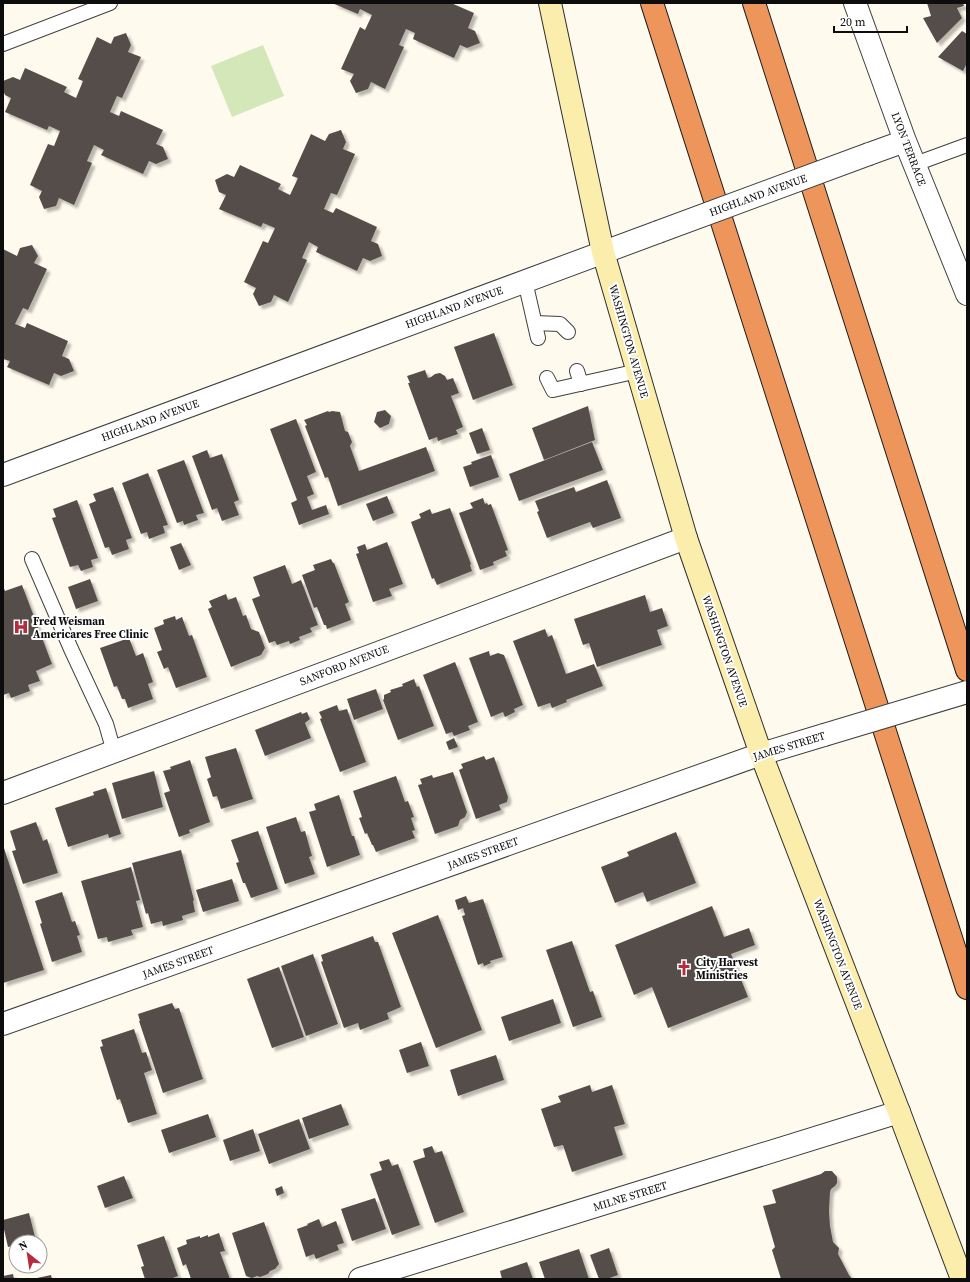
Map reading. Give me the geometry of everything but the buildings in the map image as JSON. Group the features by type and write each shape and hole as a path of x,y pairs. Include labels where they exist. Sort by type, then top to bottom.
{"highway":[{"path":"652,3 967,988"},
{"path":"754,3 967,670"}],"main road":[{"name":"WASHINGTON AVENUE","path":"550,3 603,252 686,538 761,754 962,1279"}],"street":[{"name":"LYON TERRACE","path":"855,3 905,142 967,294"},
{"name":"HIGHLAND AVENUE","path":"3,475 603,252 905,142"},
{"name":"SANFORD AVENUE","path":"3,793 686,538"},
{"name":"JAMES STREET","path":"3,1024 761,754 967,692"},
{"name":"MILNE STREET","path":"360,1279 899,1112"}],"lane":[{"path":"3,44 110,3"},
{"path":"915,164 967,145"},
{"path":"525,281 538,338"},
{"path":"535,323 560,324 568,332"},
{"path":"547,378 553,390 579,378 638,371"},
{"path":"32,559 70,649 106,724 114,752"}],"green space":[{"path":"263,45 284,96 232,117 211,66"}],"place":[{"name":"Fred Weisman Americares Free Clinic","path":"21,627"},
{"name":"City Harvest Ministries","path":"684,968"}]}
